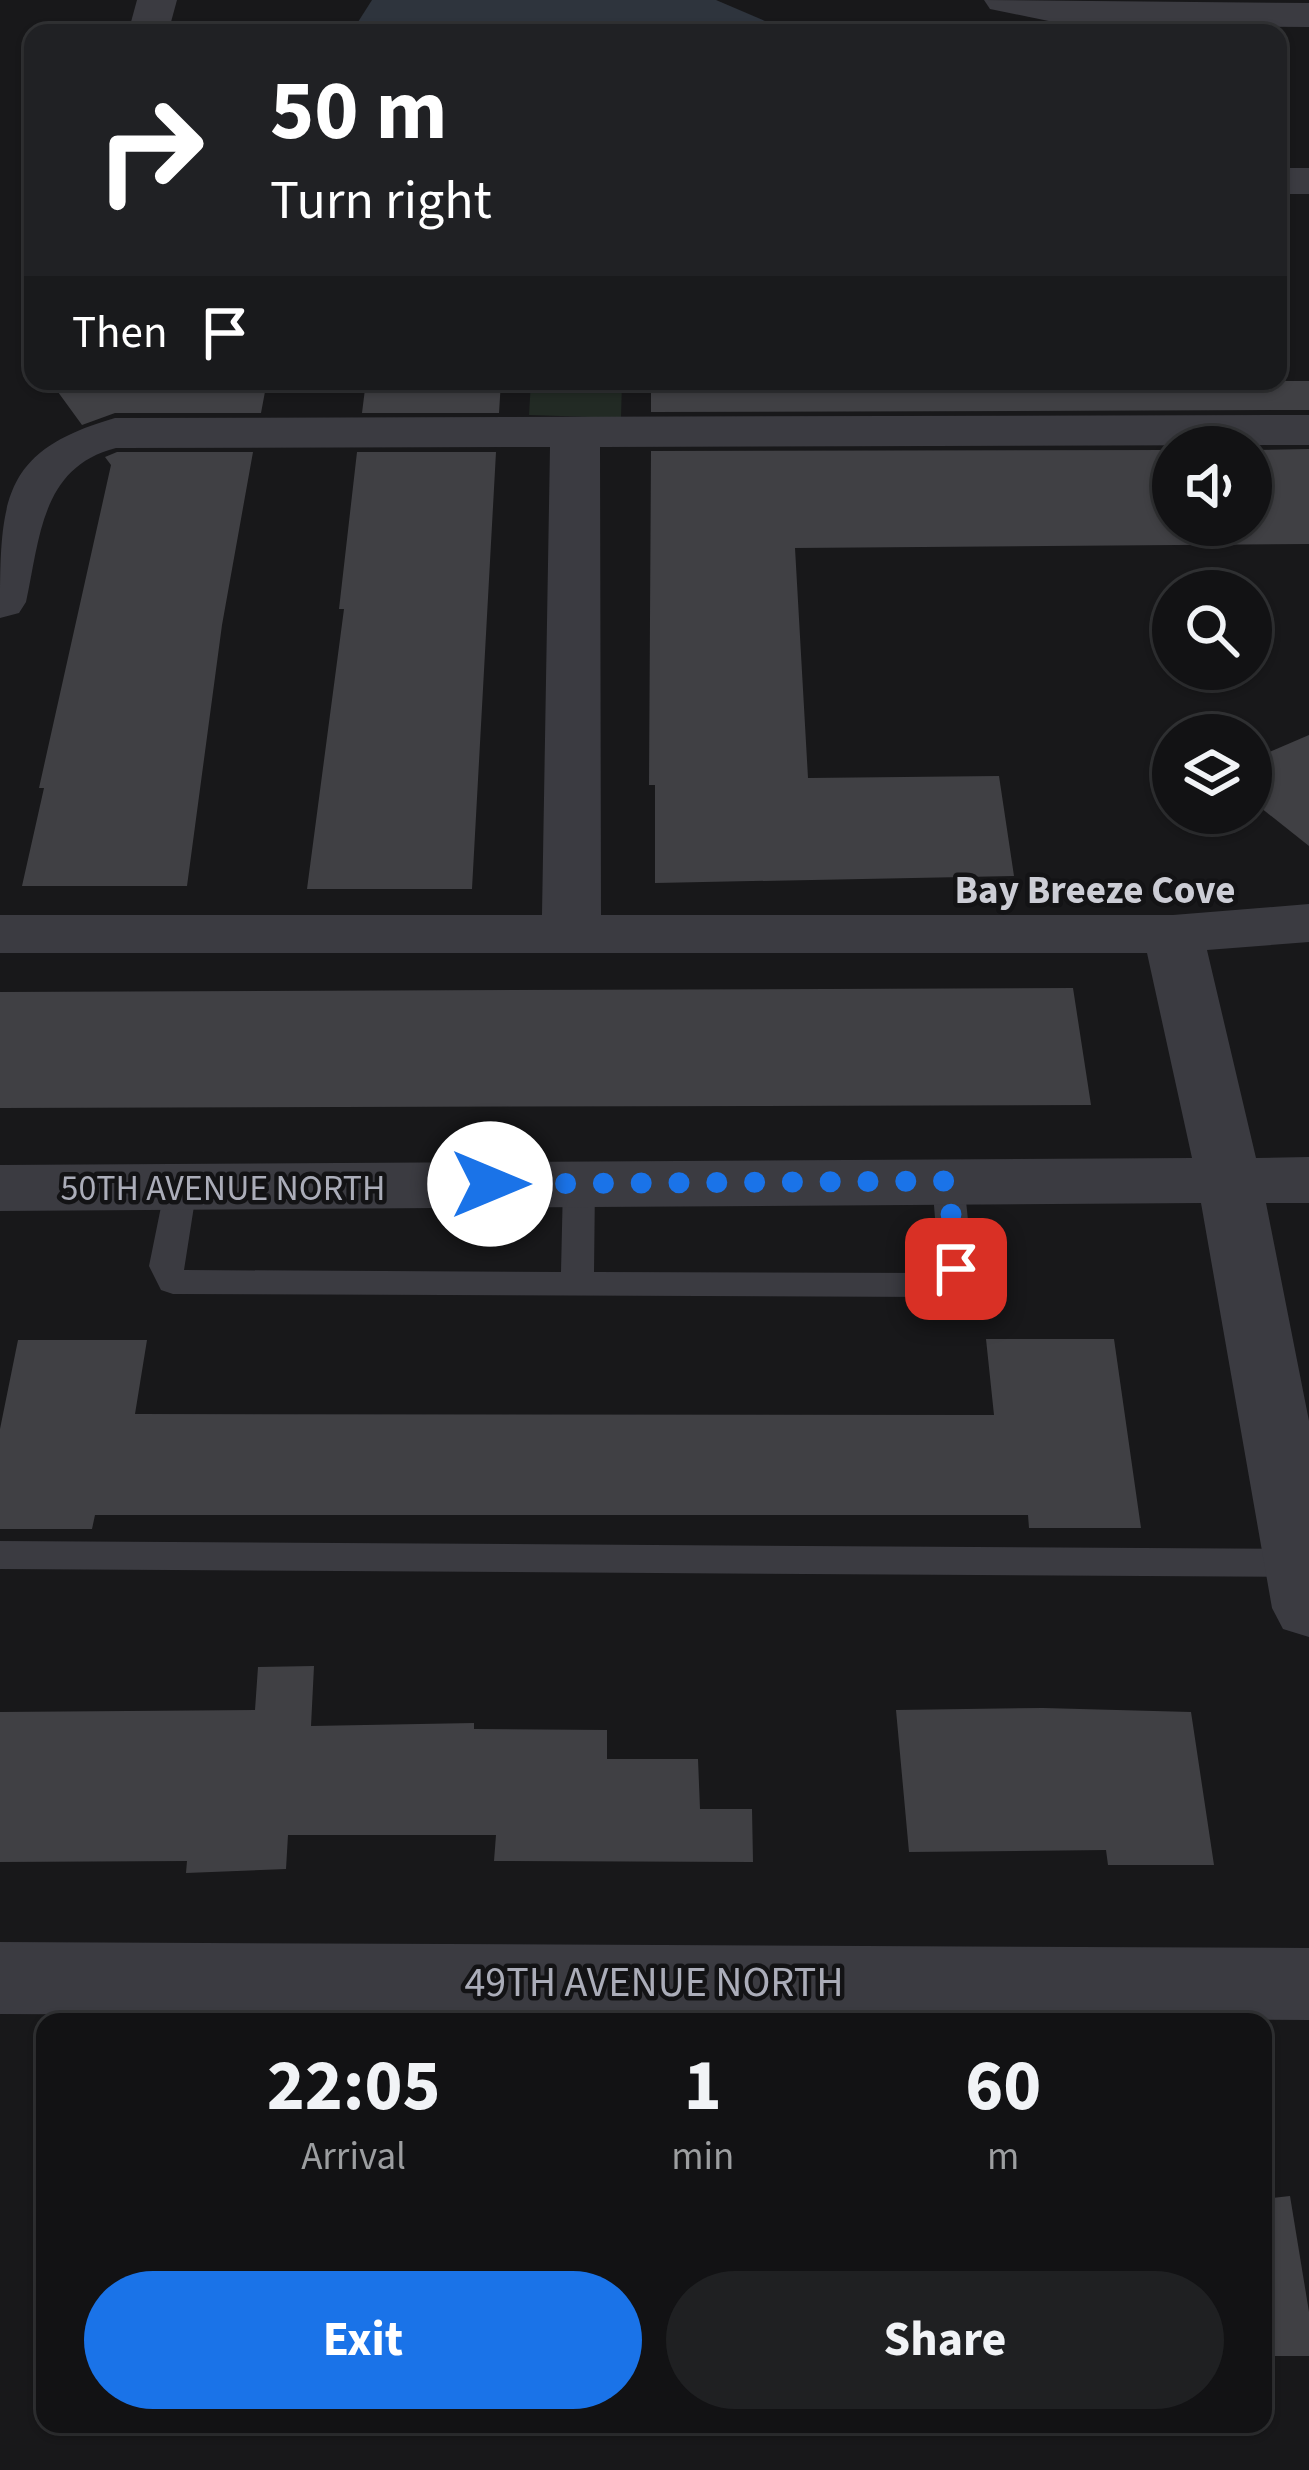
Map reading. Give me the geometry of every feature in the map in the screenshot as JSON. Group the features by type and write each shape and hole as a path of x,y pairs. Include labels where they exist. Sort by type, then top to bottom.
{"street":[{"path":"1004,0 1073,14 1309,15"},
{"path":"0,602 37,470 64,446 88,437 156,432 1309,430"},
{"path":"571,937 575,432"},
{"path":"0,934 1173,934 1309,923"},
{"path":"1173,934 1228,1179 1306,1578"},
{"name":"50TH AVENUE NORTH","path":"0,1188 1309,1180"},
{"name":"49TH AVENUE NORTH","path":"0,1978 1309,1984"}],"lane":[{"path":"181,1187 166,1266 173,1282 932,1285 948,1280 956,1269 948,1181"},
{"path":"578,1285 579,1184"},
{"path":"0,1555 1306,1578"}],"shaded area":[{"path":"372,0 716,0 772,24 357,24"},
{"path":"530,390 622,390 621,418 529,415"}],"building":[{"path":"1287,381 1309,381 1309,410 651,412 651,390 1287,390"},
{"path":"57,390 265,390 261,413 115,413 82,425"},
{"path":"365,390 500,390 499,413 362,413"},
{"path":"1309,449 1309,544 1272,544 1272,450"},
{"path":"1152,450 1152,545 795,548 808,778 999,776 1014,876 655,883 655,785 649,785 651,451"},
{"path":"117,452 253,452 222,625 187,886 22,886 44,788 39,788 111,465 105,457"},
{"path":"357,452 496,452 472,889 307,889 344,609 339,609"},
{"path":"1309,735 1309,846 1272,817 1272,751"},
{"path":"1073,988 1091,1105 0,1108 0,992"},
{"path":"986,1339 1114,1339 1141,1528 1029,1528 1028,1515 95,1515 92,1529 0,1529 0,1429 18,1340 147,1340 135,1414 994,1415"},
{"path":"314,1666 311,1726 474,1723 474,1729 607,1730 607,1759 698,1759 700,1809 752,1809 753,1862 494,1861 496,1835 288,1835 286,1869 186,1873 187,1861 0,1862 0,1712 255,1710 258,1667"},
{"path":"896,1710 1191,1712 1214,1865 1108,1865 1106,1850 909,1852"},
{"path":"1290,2196 1309,2312 1309,2356 1272,2356 1272,2198"}],"district":[{"name":"Bay Breeze Cove","path":"1095,889"}],"route":[{"path":"490,1184 948,1181 956,1269"}]}
